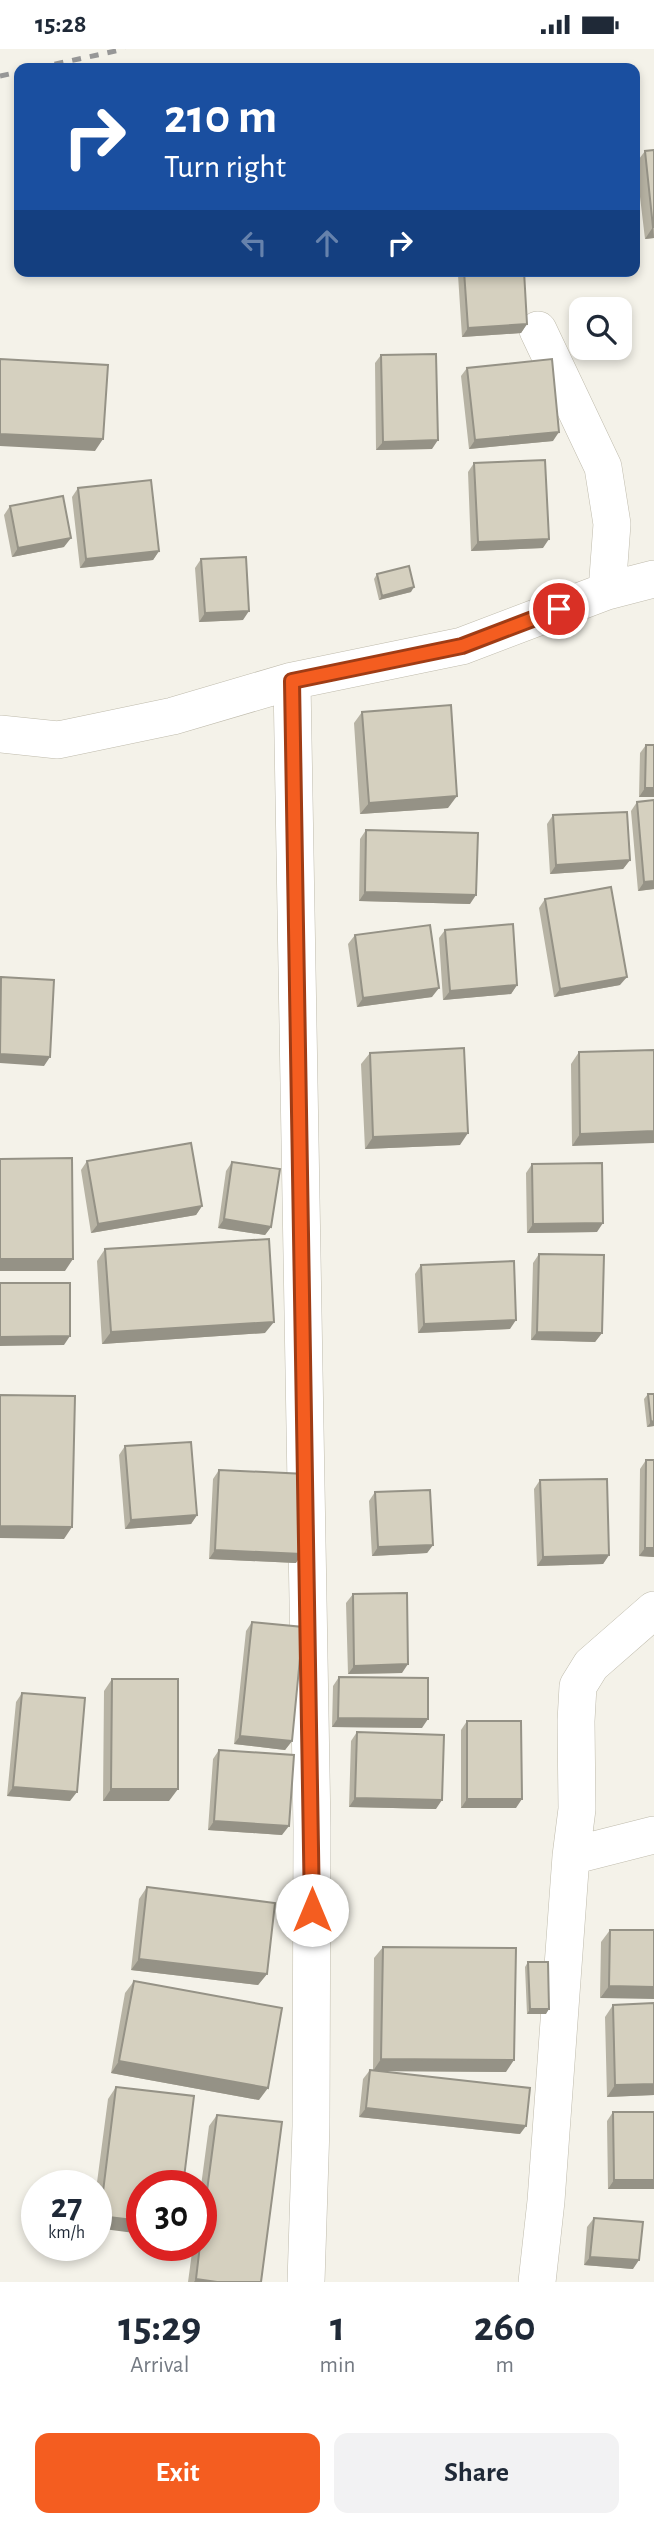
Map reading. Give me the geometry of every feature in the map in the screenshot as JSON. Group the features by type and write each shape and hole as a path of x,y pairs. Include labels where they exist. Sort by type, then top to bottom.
{"street":[{"path":"538,330 603,467 612,524 607,591"},
{"path":"0,734 58,740 173,716 292,681 462,646 607,591 654,579"},
{"path":"292,681 312,1829 311,2126 306,2282"},
{"path":"537,2282 546,2201 570,1856 577,1808 578,1686 591,1665 654,1611"},
{"path":"570,1856 654,1835"}],"building":[{"path":"654,150 654,227 653,227 645,151"},
{"path":"464,277 524,277 527,324 468,328"},
{"path":"436,354 438,440 383,442 381,355"},
{"path":"0,359 108,365 103,439 0,434"},
{"path":"552,359 559,432 475,440 467,368"},
{"path":"545,460 549,539 478,542 474,463"},
{"path":"151,480 159,551 86,559 78,488"},
{"path":"63,496 71,538 18,548 10,506"},
{"path":"246,557 249,611 205,613 201,559"},
{"path":"409,566 414,587 382,596 377,574"},
{"path":"451,705 457,796 369,803 362,712"},
{"path":"646,745 654,745 654,788 645,788"},
{"path":"654,800 654,881 644,882 637,802"},
{"path":"627,812 630,860 556,865 553,815"},
{"path":"366,830 478,833 476,895 365,892"},
{"path":"611,887 627,977 560,989 545,899"},
{"path":"513,924 517,985 450,991 445,930"},
{"path":"430,925 439,988 363,998 355,935"},
{"path":"1,977 54,980 50,1057 0,1054"},
{"path":"464,1048 468,1133 373,1137 370,1053"},
{"path":"654,1050 654,1131 580,1134 579,1052"},
{"path":"191,1143 202,1206 98,1224 87,1161"},
{"path":"72,1158 73,1259 0,1259 0,1159"},
{"path":"232,1162 280,1169 271,1227 224,1219"},
{"path":"602,1163 603,1223 533,1224 532,1164"},
{"path":"269,1239 274,1322 111,1332 105,1249"},
{"path":"539,1254 604,1255 602,1333 537,1332"},
{"path":"514,1261 516,1320 424,1324 421,1265"},
{"path":"0,1283 70,1283 70,1336 0,1337"},
{"path":"648,1394 654,1394 654,1421 651,1422"},
{"path":"0,1395 75,1396 72,1527 0,1526"},
{"path":"191,1442 197,1515 131,1520 125,1446"},
{"path":"646,1460 654,1460 654,1548 645,1548"},
{"path":"219,1470 306,1474 302,1554 215,1550"},
{"path":"607,1479 609,1555 543,1557 540,1480"},
{"path":"430,1490 433,1545 378,1547 375,1492"},
{"path":"407,1593 408,1664 354,1666 353,1594"},
{"path":"252,1622 303,1627 292,1741 240,1736"},
{"path":"339,1677 428,1678 428,1719 338,1718"},
{"path":"112,1679 178,1679 178,1789 111,1789"},
{"path":"22,1693 85,1698 77,1792 13,1787"},
{"path":"467,1721 521,1721 522,1799 467,1799"},
{"path":"357,1732 444,1735 442,1800 355,1798"},
{"path":"219,1750 294,1755 289,1826 214,1821"},
{"path":"147,1887 275,1903 267,1974 139,1959"},
{"path":"610,1930 654,1930 654,1987 609,1986"},
{"path":"383,1947 516,1948 514,2060 381,2059"},
{"path":"528,1962 548,1962 549,2009 530,2009"},
{"path":"134,1981 282,2008 268,2088 119,2061"},
{"path":"654,2003 654,2084 615,2085 613,2005"},
{"path":"370,2070 530,2088 526,2126 366,2108"},
{"path":"116,2087 194,2096 185,2170 126,2170 126,2219 112,2217 112,2170 106,2170"},
{"path":"613,2112 654,2112 654,2180 614,2180"},
{"path":"217,2115 282,2122 261,2282 196,2279 198,2261 217,2261 217,2170 210,2170"},
{"path":"594,2218 643,2222 639,2260 590,2257"}],"railway":[{"path":"60,63 125,49"},
{"path":"0,76 14,73"}],"route":[{"path":"312,1910 292,681 462,646 559,609"}]}
